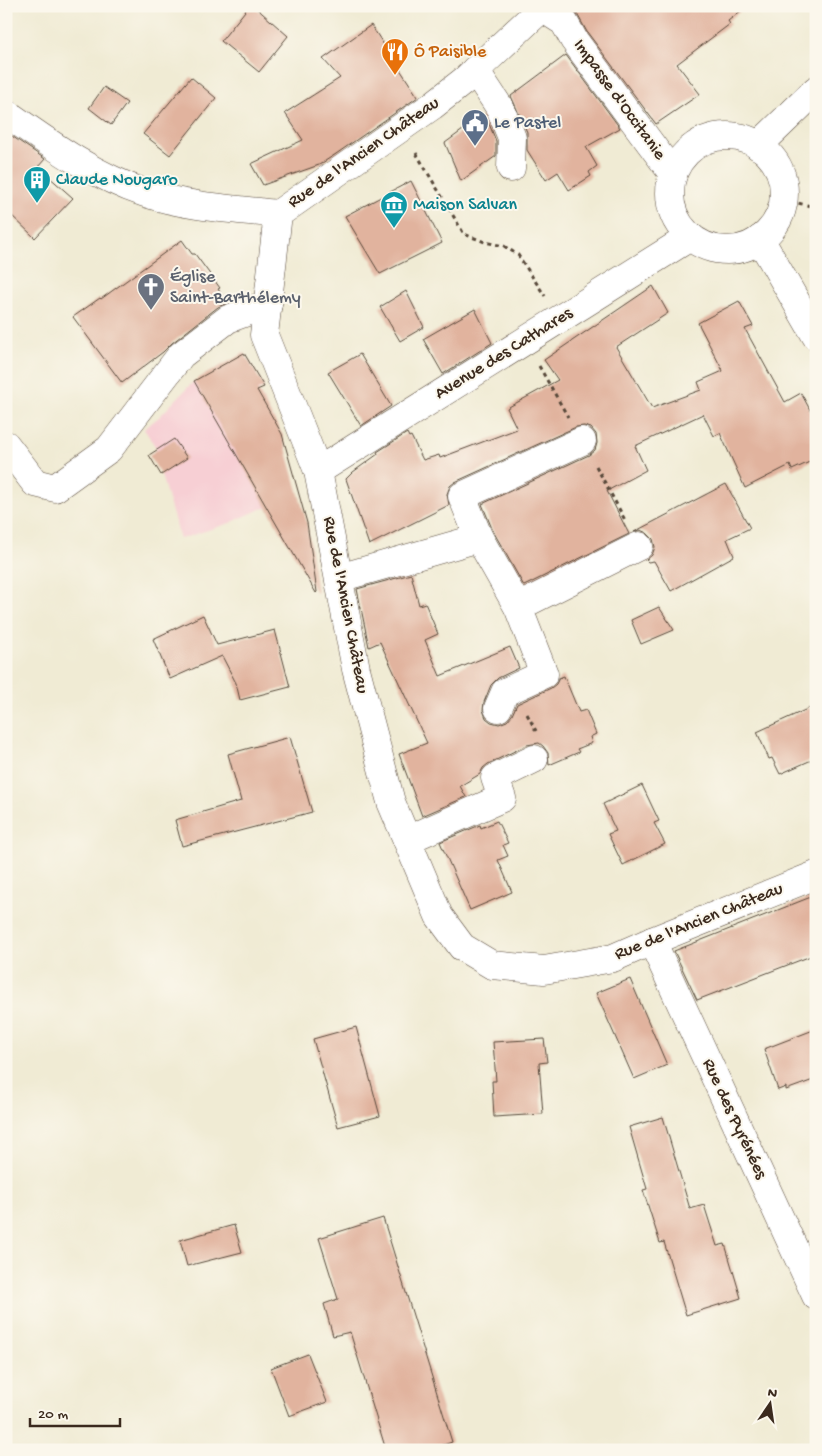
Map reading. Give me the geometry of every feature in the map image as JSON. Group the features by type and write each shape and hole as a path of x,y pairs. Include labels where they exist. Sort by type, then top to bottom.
{"street":[{"name":"Rue de l'Ancien Château","path":"542,7 475,70 432,106 278,214 264,335 318,471 358,678 391,802 439,916 462,947 492,965 544,970 613,958 816,875"},
{"name":"Impasse d'Occitanie","path":"542,7 564,22 574,40 673,174"},
{"path":"475,70 500,108 512,138 511,168"},
{"path":"758,146 816,90"},
{"path":"6,113 103,176 146,193 182,202 278,214"},
{"path":"726,136 743,139 758,146 770,156 783,184 783,200 779,215 772,228 760,239 744,247 725,250 706,246 690,237 679,224 672,208 669,191 673,174 681,159 694,147 709,139 726,136"},
{"name":"Avenue des Cathares","path":"318,471 690,237"},
{"path":"760,239 816,336"},
{"path":"6,445 35,483 56,488 109,449 181,355 228,319 268,304"},
{"path":"498,708 505,692 544,674 518,607 479,538 462,496 582,441"},
{"path":"339,578 479,538"},
{"path":"518,607 638,546"},
{"path":"407,840 502,798 495,778 534,758"},
{"name":"Rue des Pyrénées","path":"652,941 816,1296"}],"path":[{"path":"400,128 464,234 485,242 504,246 518,255 560,319"},
{"path":"783,200 816,207"},
{"path":"526,341 638,546"},
{"path":"498,708 524,710 541,741 534,758"}],"shaded area":[{"path":"244,353 264,387 258,391 282,434 298,491 265,509 263,508 230,523 180,539 161,475 149,455 157,449 144,429 160,416 194,381"}],"building":[{"path":"249,6 254,6 288,36 259,72 221,41"},
{"path":"568,6 747,6 728,21 730,24 677,64 700,94 656,124 587,32 577,14"},
{"path":"371,25 418,97 319,165 263,185 251,164 303,140 285,113 340,78 323,59"},
{"path":"566,55 620,128 586,147 597,166 589,172 591,176 569,190 558,172 546,180 527,150 527,132 511,96"},
{"path":"191,77 216,98 170,155 143,134"},
{"path":"104,87 127,103 111,125 89,108"},
{"name":"Le Pastel","path":"485,114 496,141 496,156 461,181 445,143"},
{"name":"Claude Nougaro","path":"6,132 45,159 38,167 73,198 35,238 6,210"},
{"name":"Maison Salvan","path":"411,181 442,243 380,274 345,216"},
{"name":"Église Saint-Barthélemy","path":"182,240 192,254 195,254 220,288 218,289 227,303 218,307 122,383 73,317"},
{"path":"653,286 668,313 616,347 652,408 701,390 698,382 723,371 698,323 739,301 753,326 745,329 785,402 801,393 816,421 816,459 792,470 790,465 745,488 720,433 714,436 703,414 635,446 646,470 607,491 629,534 524,586 493,531 482,504 589,455 595,450 597,443 596,434 591,428 584,426 576,427 455,482 450,486 447,494 449,505 369,545 346,479 353,472 378,454 377,452 407,433 409,437 411,436 423,460 439,455 440,458 517,429 507,408 558,380 544,360"},
{"path":"406,291 424,327 400,341 380,307"},
{"path":"475,309 492,343 443,374 423,339"},
{"path":"244,353 264,387 257,390 282,434 307,523 316,593 194,381"},
{"path":"360,354 391,406 361,426 328,372"},
{"path":"174,439 187,458 161,475 149,455"},
{"path":"726,484 750,528 727,539 734,556 671,591 654,561 648,562 646,560 652,555 655,547 653,539 647,533 640,530 634,532"},
{"path":"411,574 419,605 425,603 438,634 425,640 440,676 510,647 519,668 498,678 491,685 484,702 483,710 486,718 491,722 499,724 507,721 517,704 551,688 559,678 564,676 579,712 586,710 596,734 590,737 592,743 577,749 579,752 549,765 548,753 543,746 539,743 527,745 488,764 480,774 460,786 466,797 422,816 399,754 427,743 380,642 369,647 357,589"},
{"path":"659,607 674,630 641,644 631,620"},
{"path":"203,615 217,645 275,630 290,687 240,700 236,683 222,656 170,679 153,639"},
{"path":"816,705 816,758 780,774 772,758 769,759 757,732"},
{"path":"290,737 312,812 182,846 175,820 241,801 228,754"},
{"path":"642,785 659,821 654,823 665,844 623,865 608,834 616,831 603,804"},
{"path":"497,821 508,843 503,845 508,856 498,860 512,892 470,910 440,842 480,825 481,828"},
{"path":"816,895 816,954 697,1000 674,951"},
{"path":"630,979 667,1065 634,1079 596,993"},
{"path":"356,1027 380,1116 338,1127 313,1039"},
{"path":"816,1029 816,1079 786,1090 786,1087 778,1090 764,1049"},
{"path":"544,1039 547,1062 539,1063 543,1114 494,1117 492,1081 496,1081 493,1042"},
{"path":"663,1117 690,1209 704,1205 717,1246 725,1244 741,1298 686,1315 664,1242 660,1243 643,1190 647,1189 629,1127"},
{"path":"383,1218 452,1442 429,1450 386,1450 350,1332 333,1336 324,1304 338,1299 319,1238"},
{"path":"234,1225 242,1252 187,1266 180,1240"},
{"path":"308,1354 327,1402 289,1416 271,1368"}],"place":[{"name":"Ô Paisible","path":"395,76"},
{"name":"Le Pastel","path":"475,147"},
{"name":"Claude Nougaro","path":"37,204"},
{"name":"Maison Salvan","path":"394,229"},
{"name":"Église Saint-Barthélemy","path":"151,311"}]}
